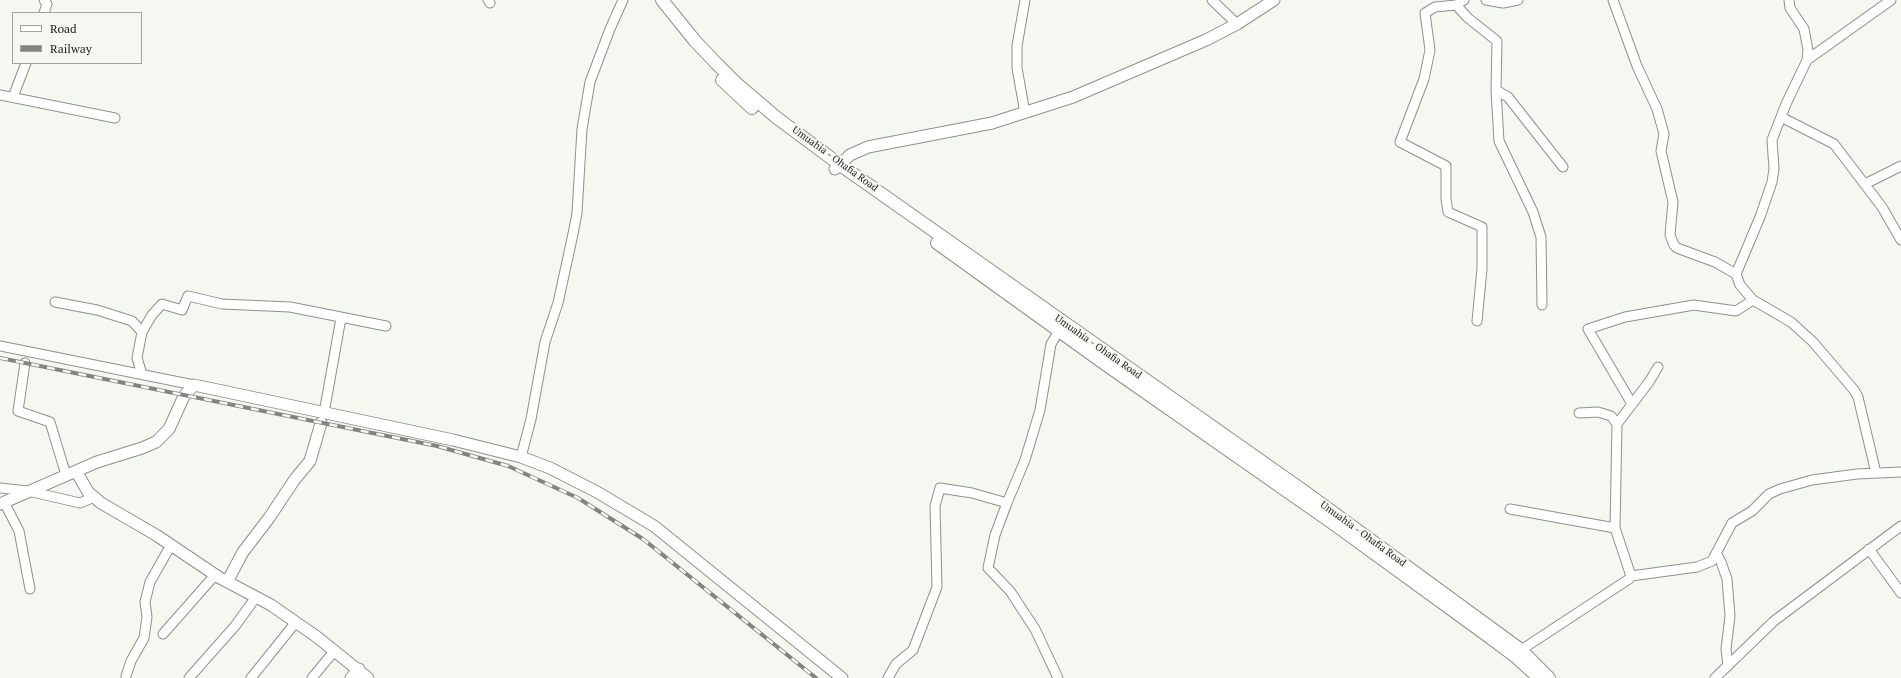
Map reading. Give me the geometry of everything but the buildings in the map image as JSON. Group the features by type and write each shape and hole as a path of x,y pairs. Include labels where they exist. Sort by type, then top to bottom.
{"main road":[{"name":"Umuahia - Ohafia Road","path":"654,0 685,41 734,93 756,112 837,166 1305,492 1485,628 1539,678"},
{"name":"Umuahia - Ohafia Road","path":"662,0 695,41 736,84 837,166 1059,331 1334,524 1485,628 1522,650 1549,678"}],"street":[{"path":"44,0 47,4 44,12"},
{"path":"521,457 531,419 545,342 558,302 577,213 582,129 590,82 610,28 623,0"},
{"path":"1025,0 1017,46 1017,68 1025,113"},
{"path":"1212,0 1237,24"},
{"path":"837,166 850,155 868,147 992,124 1073,97 1199,43 1237,24 1274,0"},
{"path":"1486,0 1503,3 1518,0"},
{"path":"1613,0 1637,66 1657,109 1664,134 1661,151 1673,202 1670,229 1674,245 1677,248 1715,262 1736,274 1740,285 1753,300 1791,322 1812,342 1854,390 1858,397 1876,473"},
{"path":"1736,274 1760,216 1772,182 1774,169 1772,140 1807,60 1808,50 1804,29 1790,8 1789,0"},
{"path":"1807,60 1891,0"},
{"path":"1477,320 1482,269 1482,226 1448,212 1446,199 1446,166 1400,142 1424,79 1430,50 1425,13 1435,7 1460,2 1468,18 1497,41 1496,90 1499,141 1533,212 1541,237 1542,305"},
{"path":"14,97 26,64"},
{"path":"1496,90 1508,97 1563,167"},
{"path":"0,95 115,118"},
{"path":"1781,117 1834,144 1882,207 1901,240"},
{"path":"1865,184 1901,166"},
{"path":"142,374 137,358 142,332 152,315 162,304 182,310 188,296 222,304 290,307 386,326"},
{"path":"1632,404 1588,329 1625,317 1694,305 1736,311 1753,300"},
{"path":"55,302 97,310 132,321 142,332"},
{"path":"227,582 243,552 269,518 295,479 310,461 323,418 341,318"},
{"path":"1058,678 1035,629 1010,591 988,568 995,535 1024,460 1040,410 1051,344 1059,331"},
{"path":"0,346 194,385 323,418 521,457 550,468 597,492 654,526 842,678"},
{"path":"25,363 18,411 50,422 71,473 88,492 101,503 171,545 215,575 256,597 296,622 335,650 355,674 368,678"},
{"path":"1631,576 1615,528 1617,424 1649,382 1658,367"},
{"path":"30,589 19,531 2,503 97,462 156,442 169,429 184,396 194,385"},
{"path":"1579,413 1598,412 1610,416 1617,424"},
{"path":"1522,650 1629,579 1631,576 1697,567 1712,561 1732,523 1752,511 1769,494 1812,480 1857,474 1901,472"},
{"path":"0,488 28,491 80,503 94,497"},
{"path":"888,678 896,664 912,650 937,587 935,506 940,488 972,493 1007,503"},
{"path":"1510,509 1615,528"},
{"path":"1715,678 1774,621 1829,582 1869,549 1901,526"},
{"path":"126,676 130,661 144,638 147,617 145,602 150,582 171,545"},
{"path":"1869,549 1901,593"},
{"path":"1716,553 1727,579 1730,616 1726,649 1728,666"},
{"path":"163,634 215,575"},
{"path":"190,678 235,626 256,597"},
{"path":"251,678 296,622"},
{"path":"312,678 335,650"}],"railway":[{"path":"0,358 437,446 508,466 578,498 643,539 816,678"}]}
